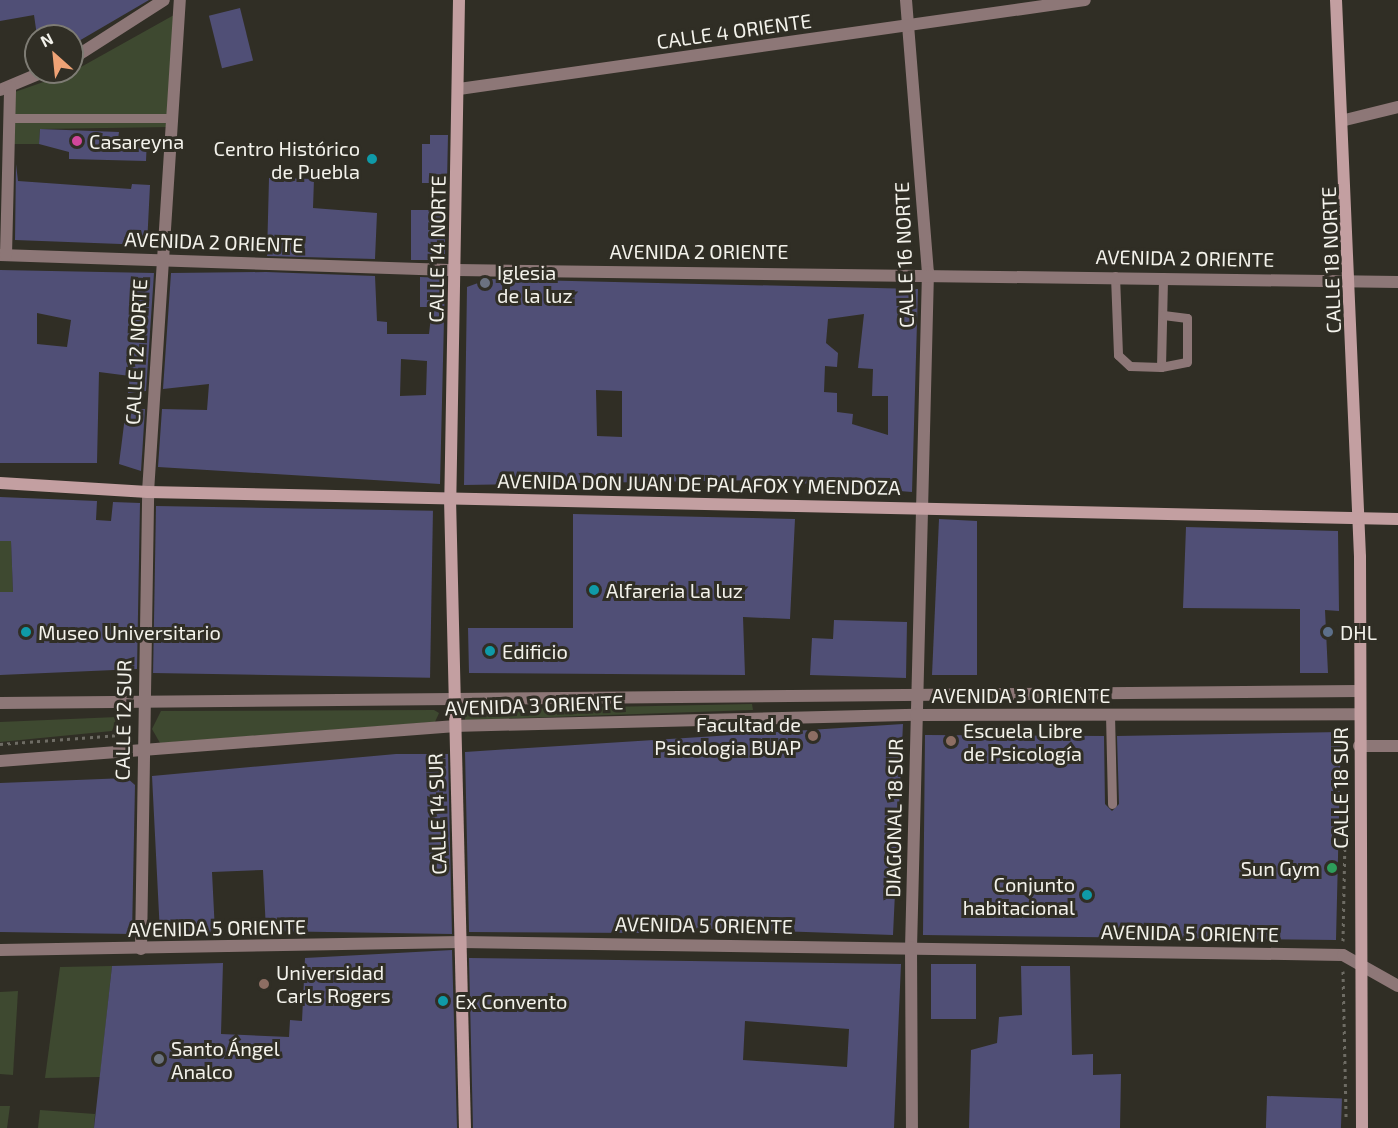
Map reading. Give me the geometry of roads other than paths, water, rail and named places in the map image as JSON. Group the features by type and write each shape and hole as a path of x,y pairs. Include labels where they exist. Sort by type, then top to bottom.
{"main road":[{"name":"CALLE 14 NORTE","path":"450,498 457,270 459,0"},
{"name":"CALLE 18 NORTE","path":"1336,0 1345,120 1359,520"},
{"name":"AVENIDA DON JUAN DE PALAFOX Y MENDOZA","path":"0,483 148,492 1359,520 1398,519"},
{"name":"CALLE 14 SUR","path":"450,498 452,699 465,1128"},
{"name":"CALLE 18 SUR","path":"1359,520 1362,1128"}],"street":[{"path":"84,51 164,0"},
{"name":"CALLE 12 NORTE","path":"148,492 161,260 180,0"},
{"name":"CALLE 16 NORTE","path":"906,0 910,25 928,272 921,509"},
{"name":"CALLE 4 ORIENTE","path":"459,89 1086,0"},
{"path":"3,255 9,118 5,88 24,80"},
{"path":"1345,120 1398,107"},
{"name":"AVENIDA 2 ORIENTE","path":"3,255 457,270 928,272 1398,282"},
{"name":"CALLE 12 SUR","path":"141,950 142,748 148,492"},
{"name":"DIAGONAL 18 SUR","path":"912,1128 911,947 921,509"},
{"name":"AVENIDA 3 ORIENTE","path":"0,703 1359,691"},
{"path":"1159,714 1160,693"},
{"name":"AVENIDA 3 ORIENTE","path":"0,761 142,748 453,726 916,715 1359,714"},
{"path":"1359,746 1398,746"},
{"name":"AVENIDA 5 ORIENTE","path":"0,950 141,950 461,942 1343,955 1360,962 1398,986"}],"lane":[{"path":"9,118 172,118"},
{"path":"1115,276 1119,361 1161,367 1187,362 1187,318 1163,315"},
{"path":"1161,367 1163,277"},
{"path":"1110,714 1112,804"}],"place":[{"name":"Casareyna","path":"77,141"},
{"name":"Centro Histórico de Puebla","path":"372,159"},
{"name":"Iglesia de la luz","path":"485,283"},
{"name":"Alfareria La luz","path":"594,590"},
{"name":"Museo Universitario","path":"26,632"},
{"name":"DHL","path":"1328,632"},
{"name":"Edificio","path":"490,651"},
{"name":"Facultad de Psicologia BUAP","path":"813,736"},
{"name":"Escuela Libre de Psicología","path":"951,741"},
{"name":"Sun Gym","path":"1332,868"},
{"name":"Conjunto habitacional","path":"1087,895"},
{"name":"Universidad Carls Rogers","path":"264,984"},
{"name":"Ex Convento","path":"443,1001"},
{"name":"Santo Ángel Analco","path":"159,1059"}]}
